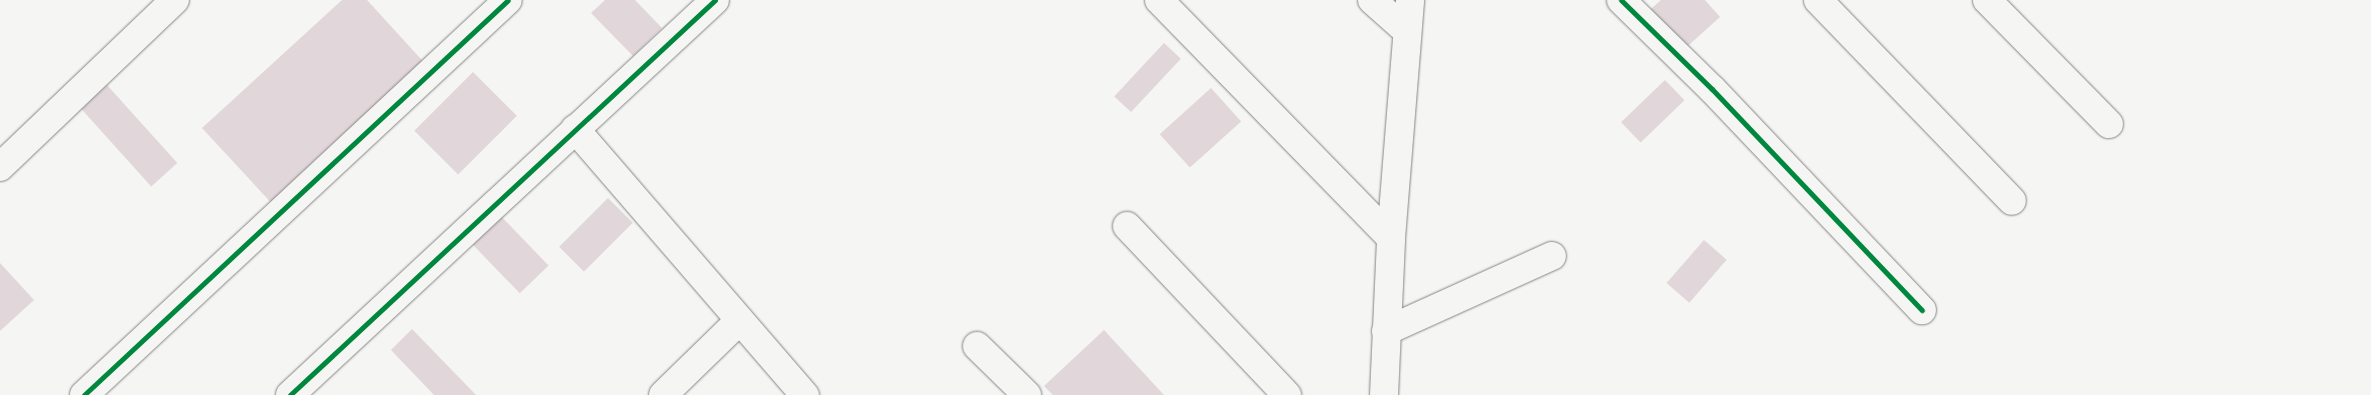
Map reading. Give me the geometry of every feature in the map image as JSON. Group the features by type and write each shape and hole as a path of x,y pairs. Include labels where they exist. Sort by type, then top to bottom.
{"street":[{"path":"0,167 174,0"},
{"path":"84,395 508,0"},
{"path":"290,395 715,0"},
{"path":"1159,0 1391,238"},
{"path":"1372,0 1407,32"},
{"path":"1384,395 1391,238 1410,0"},
{"path":"1621,0 1712,89 1922,310"},
{"path":"1818,0 2012,201"},
{"path":"1987,0 2109,124"},
{"path":"575,129 805,395"},
{"path":"1127,226 1287,395"},
{"path":"1386,331 1552,256"},
{"path":"662,395 740,320"},
{"path":"977,346 1028,395"}],"building":[{"path":"342,0 367,0 430,69 277,209 202,128"},
{"path":"605,0 635,0 662,28 633,56 591,13"},
{"path":"1661,0 1705,0 1720,17 1679,54 1644,15"},
{"path":"1164,43 1181,59 1131,112 1114,96"},
{"path":"473,72 517,116 458,175 414,131"},
{"path":"1665,80 1684,100 1641,143 1621,122"},
{"path":"107,85 177,163 151,186 81,108"},
{"path":"1211,88 1241,121 1190,168 1160,134"},
{"path":"608,198 633,223 584,272 559,247"},
{"path":"493,208 549,266 520,293 464,236"},
{"path":"1704,240 1727,260 1689,303 1667,283"},
{"path":"0,263 34,300 0,331"},
{"path":"412,329 476,395 434,395 391,350"},
{"path":"1104,330 1164,395 1053,395 1044,386"}],"cycle path":[{"path":"84,395 508,0"},
{"path":"290,395 715,0"},
{"path":"1621,0 1712,89 1922,310"}]}
